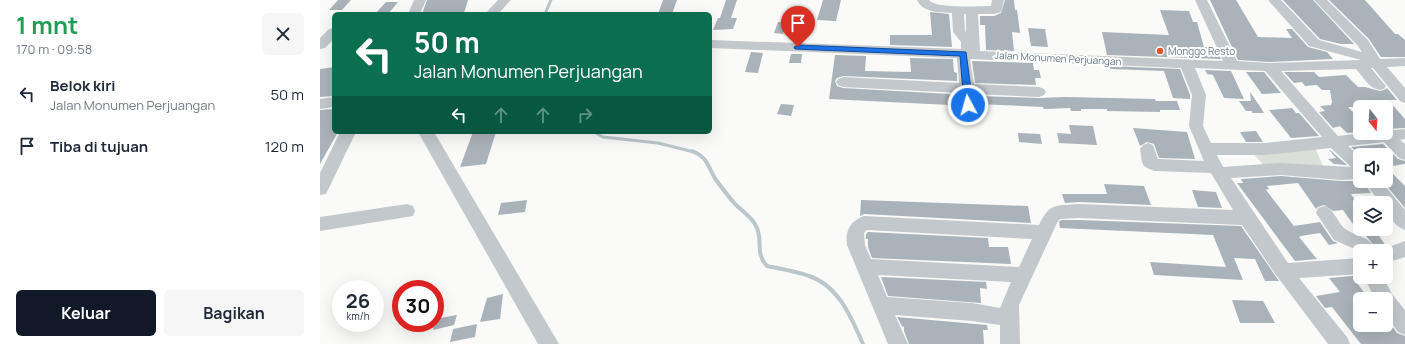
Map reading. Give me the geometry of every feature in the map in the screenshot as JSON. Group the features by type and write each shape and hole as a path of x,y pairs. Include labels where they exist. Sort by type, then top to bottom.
{"street":[{"path":"415,12 420,0"},
{"path":"492,12 505,0"},
{"path":"923,0 925,4 930,7 958,10 994,10 997,9 998,0"},
{"path":"1201,0 1232,65"},
{"path":"1274,0 1314,43 1375,61"},
{"path":"1320,0 1363,43 1375,61 1405,98"},
{"path":"958,10 960,32 968,41 968,105"},
{"path":"968,54 972,10"},
{"path":"320,28 332,29"},
{"path":"320,45 332,34"},
{"name":"Jalan Monumen Perjuangan","path":"712,44 1186,64 1269,66 1359,64 1375,61 1405,62"},
{"path":"1186,64 1197,89 1199,99 1195,119 1196,126 1217,170 1247,218 1284,271 1313,312 1340,344"},
{"path":"1359,64 1379,86"},
{"path":"1269,66 1335,142 1353,160"},
{"path":"843,82 1039,92"},
{"path":"320,104 332,102"},
{"path":"322,181 347,134"},
{"path":"427,134 549,344"},
{"path":"1393,135 1405,134"},
{"path":"1206,149 1265,149 1353,140"},
{"path":"1391,140 1405,154"},
{"path":"1148,149 1150,162 1155,165 1217,170 1281,169 1341,174 1353,173"},
{"path":"1378,188 1405,223"},
{"path":"320,224 407,211"},
{"path":"1010,344 1010,305 1052,216 1059,212 1247,218"},
{"path":"1324,213 1340,235 1360,244"},
{"path":"898,344 864,266 854,236 857,227 864,223 1044,232"},
{"path":"1393,253 1405,249"},
{"path":"864,266 1024,275"},
{"path":"1284,271 1353,266"},
{"path":"882,305 972,312 1009,318"},
{"path":"1393,310 1405,326"}],"shaded area":[{"path":"1314,145 1323,166 1268,170 1251,151"}],"building":[{"path":"338,0 351,0 342,10 329,10"},
{"path":"427,0 468,0 464,12 423,12"},
{"path":"663,0 677,0 673,12 659,12"},
{"path":"726,0 737,0 731,18 737,18 733,29 713,30 718,18 720,18"},
{"path":"823,0 841,0 836,21 817,20"},
{"path":"1005,0 1014,0 1015,10 1017,10 1020,33 1012,32 1014,51 986,50 985,25 980,25 980,16 994,16 1001,13"},
{"path":"1210,0 1236,0 1258,37 1292,38 1286,29 1292,29 1308,47 1327,52 1333,59 1269,62 1238,60"},
{"path":"1283,0 1313,0 1354,44 1341,44 1320,39"},
{"path":"1329,0 1365,0 1395,34 1398,34 1405,40 1405,57 1381,57 1369,39"},
{"path":"386,2 398,2 390,12 377,12"},
{"path":"1160,10 1189,11 1193,22 1197,22 1204,47 1215,47 1221,59 1107,55 1102,32 1169,35"},
{"path":"930,12 949,14 952,47 890,45 890,35 932,35"},
{"path":"778,22 787,23 783,34 774,33"},
{"path":"1028,28 1045,29 1048,47 1031,46"},
{"path":"751,52 763,53 758,73 745,72"},
{"path":"791,54 802,54 801,63 789,63"},
{"path":"835,55 866,56 865,71 911,72 910,58 953,59 954,72 957,73 957,81 843,76 837,78 835,81 837,86 843,88 950,94 950,105 829,99"},
{"path":"972,61 1033,63 1034,70 1039,70 1041,78 1035,78 1036,85 975,83"},
{"path":"1110,66 1180,69 1190,95 1190,99 1173,98 1164,71 1110,69"},
{"path":"332,67 332,96 320,97 320,69"},
{"path":"1205,70 1231,71 1244,99 1224,98 1213,75 1207,74"},
{"path":"1246,72 1264,72 1281,93 1262,94"},
{"path":"1284,72 1314,72 1319,77 1346,75 1358,87 1365,87 1380,91 1387,88 1397,100 1353,100 1353,107 1348,107 1353,112 1353,133 1347,133 1340,126 1333,128 1319,112 1325,111 1320,106 1331,105 1330,90 1322,90 1317,85 1305,86 1302,82 1294,83"},
{"path":"1250,92 1264,113 1252,113 1252,111 1246,111 1239,101 1251,101"},
{"path":"977,96 1155,99 1156,101 1177,101 1180,110 1160,110 1160,112 1081,109 1081,111 1071,111 1070,108 1044,109 1043,107 977,104"},
{"path":"781,104 794,105 791,116 777,114"},
{"path":"1393,106 1405,119 1405,128 1393,129"},
{"path":"1292,108 1296,113 1299,113 1319,136 1291,138 1269,110"},
{"path":"332,109 332,134 337,134 320,164 320,110"},
{"path":"1069,125 1093,126 1097,145 1059,143 1057,133 1071,134"},
{"path":"1133,128 1187,132 1195,159 1159,158 1154,144 1147,142 1140,146"},
{"path":"1256,131 1263,142 1246,142 1240,132"},
{"path":"1018,133 1040,134 1042,144 1019,142"},
{"path":"472,134 495,134 486,164 460,167"},
{"path":"1383,144 1387,148 1353,149 1351,147"},
{"path":"1329,150 1347,165 1334,164 1328,159 1336,158"},
{"path":"1393,154 1398,159 1405,161 1405,164 1393,166"},
{"path":"1393,174 1405,186 1405,208 1388,188 1393,188"},
{"path":"1281,176 1353,181 1353,188 1368,188 1371,193 1351,194 1353,197 1353,224 1343,210 1333,211 1324,205 1316,209 1298,183 1267,186 1269,189 1266,190 1294,226 1320,222 1333,241 1338,243 1329,245 1320,233 1301,236 1299,237 1317,259 1295,261 1237,183 1243,183 1241,179"},
{"path":"1104,184 1144,186 1151,205 1079,202 1065,203 1062,194 1107,194"},
{"path":"1192,190 1216,192 1222,208 1198,207"},
{"path":"527,200 525,212 498,215 501,203"},
{"path":"861,200 1028,206 1031,223 864,214 860,216"},
{"path":"1061,220 1241,226 1279,281 1265,281 1255,259 1234,258 1243,280 1154,275 1150,262 1226,267 1213,235 1060,228 1059,222"},
{"path":"868,232 988,238 989,247 1008,247 1011,264 872,258 868,247 868,239 866,239 866,234"},
{"path":"1366,236 1379,236 1385,244 1373,244"},
{"path":"1353,276 1353,284 1358,284 1364,292 1353,292 1353,332 1393,332 1393,328 1397,333 1405,336 1405,344 1361,344 1332,307 1325,308 1316,296 1340,292 1329,278"},
{"path":"881,277 986,282 987,289 980,288 981,303 888,296"},
{"path":"503,294 500,319 480,322 487,298"},
{"path":"1232,300 1263,301 1275,323 1240,323"},
{"path":"457,315 454,325 444,327 444,317"},
{"path":"897,317 987,325 988,330 983,330 984,344 909,344 904,327"},
{"path":"477,324 475,337 450,342 453,329"}],"waterway":[{"path":"546,12 551,0"},
{"path":"598,134 603,137 658,143 694,152"},
{"path":"694,152 705,160 716,180 725,192 754,223 758,231 761,256 767,266 804,274 828,287 849,313 863,344"}],"place":[{"name":"Monggo Resto","path":"1160,51"}],"route":[{"path":"798,47 963,53 968,105"}]}
